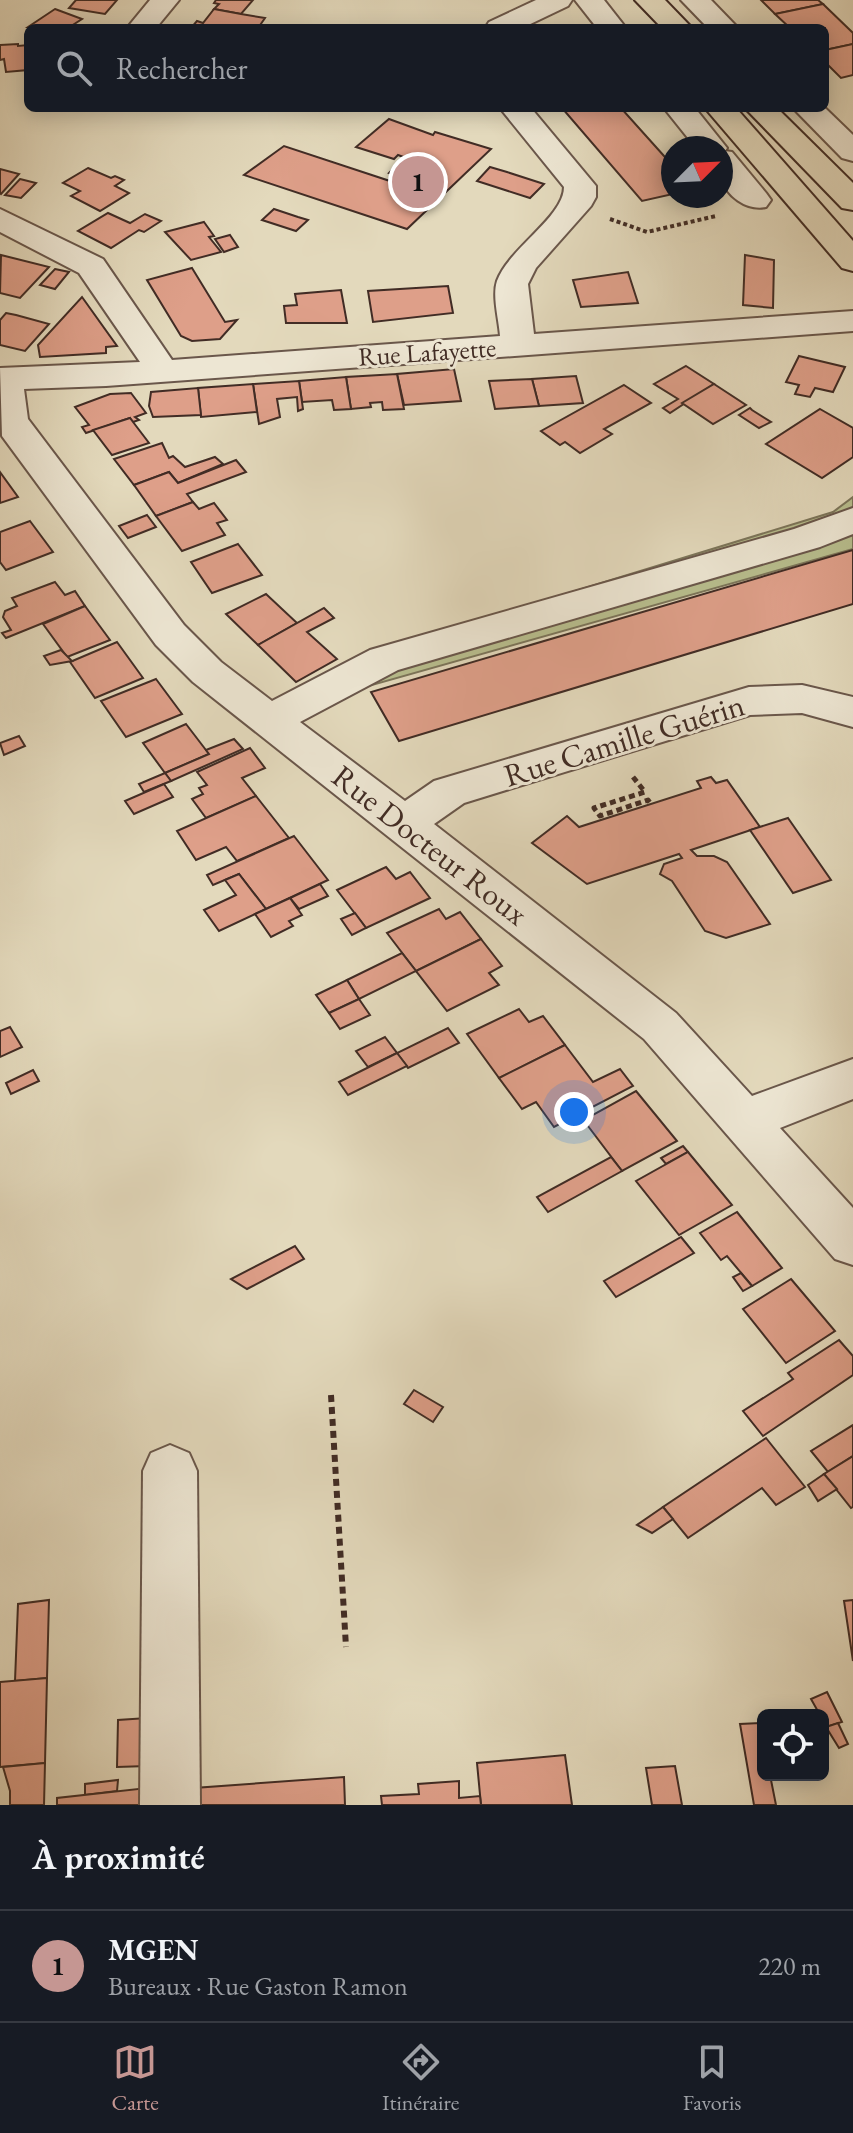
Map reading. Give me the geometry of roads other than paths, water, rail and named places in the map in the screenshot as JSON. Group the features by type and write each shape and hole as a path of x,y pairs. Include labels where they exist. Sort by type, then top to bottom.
{"main road":[{"path":"629,0 650,24"},
{"path":"649,0 674,24"},
{"path":"723,112 853,261"},
{"path":"764,112 853,201"}],"street":[{"path":"144,24 165,0"},
{"path":"507,24 558,0"},
{"path":"589,0 609,24"},
{"path":"695,0 720,24"},
{"path":"518,112 580,186 580,197 521,265 512,284 518,345"},
{"path":"682,112 702,136"},
{"path":"812,112 853,152"},
{"path":"733,173 755,200"},
{"path":"0,219 91,266 163,371"},
{"name":"Rue Lafayette","path":"3,379 163,371 853,321"},
{"name":"Rue Docteur Roux","path":"3,379 10,437 170,635 207,672 660,1026 851,1237"},
{"path":"270,720 384,660 807,538 853,520"},
{"name":"Rue Camille Guérin","path":"404,823 449,792 749,701 789,696 825,702 853,712"},
{"path":"745,1122 781,1105 853,1079"},
{"path":"170,1471 170,1805"}],"place":[{"name":"MGEN","path":"418,182"}]}
